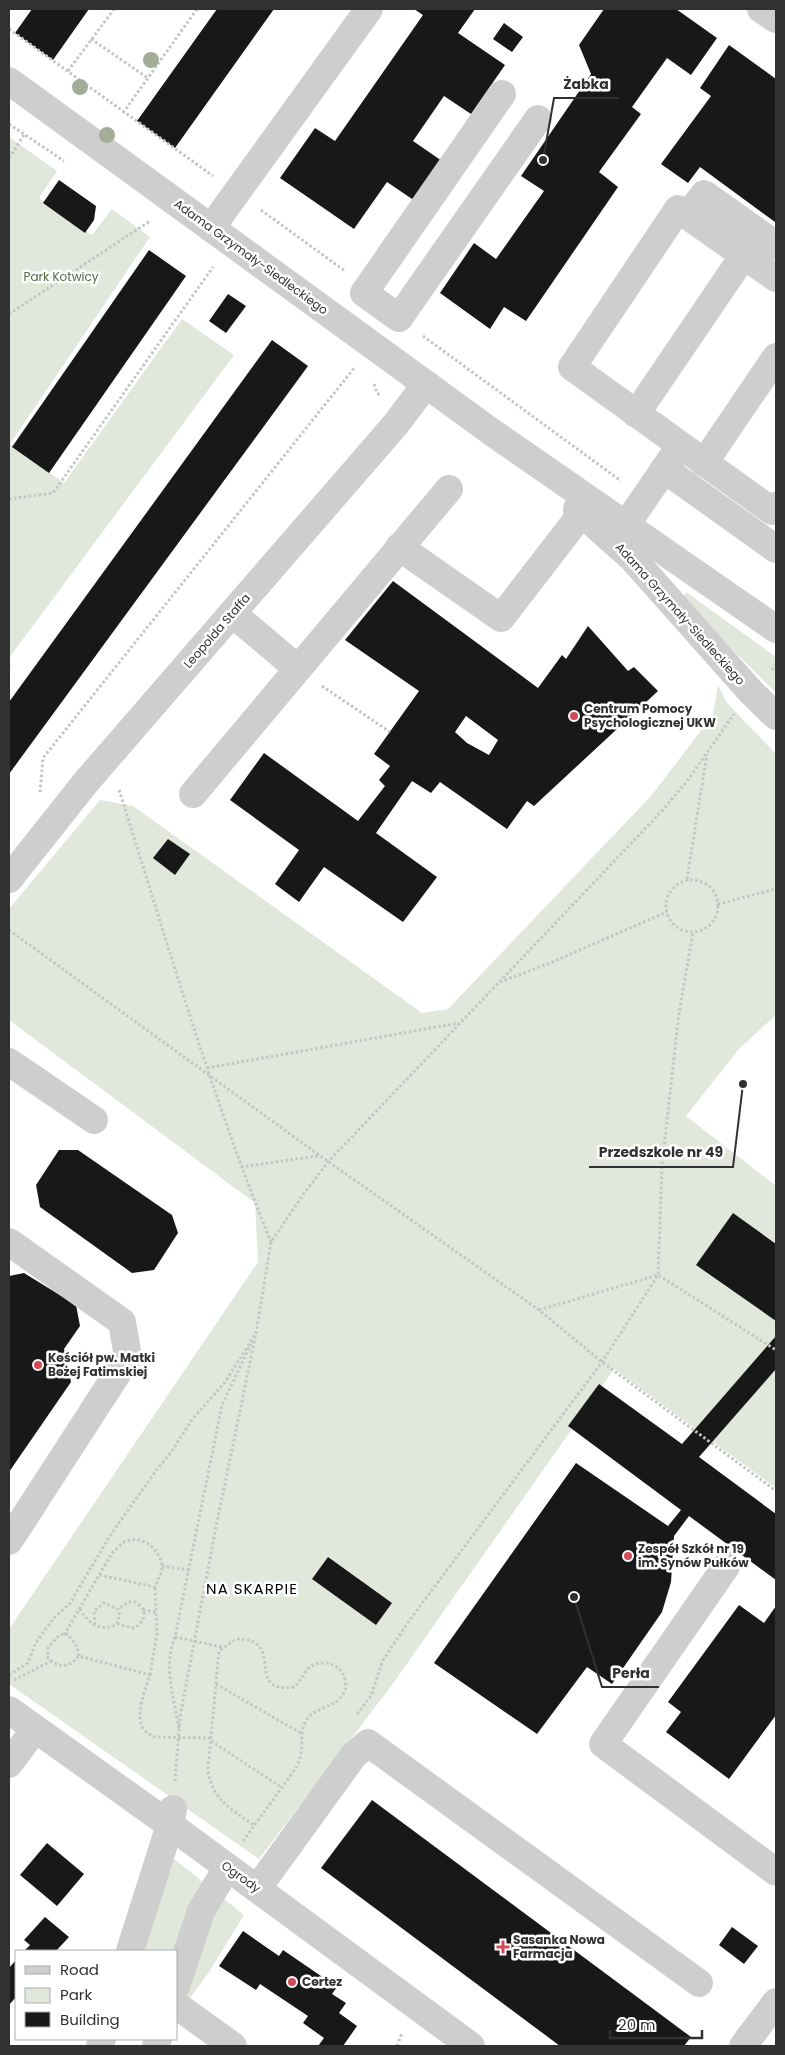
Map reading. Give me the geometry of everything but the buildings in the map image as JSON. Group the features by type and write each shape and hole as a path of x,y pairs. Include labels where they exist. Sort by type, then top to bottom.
{"street":[{"path":"211,228 369,9"},
{"path":"761,9 776,19"},
{"name":"Adama Grzymały-Siedleckiego","path":"9,80 493,433 776,629"},
{"path":"502,94 364,293 399,318 538,119"},
{"path":"688,216 704,194 776,245"},
{"path":"776,278 678,209 572,367 772,511 776,506"},
{"path":"636,414 744,255"},
{"path":"704,463 776,357"},
{"name":"Leopolda Staffa","path":"9,879 86,782 396,424 426,384"},
{"name":"Adama Grzymały-Siedleckiego","path":"493,433 632,558 751,692 776,716"},
{"path":"626,525 680,445"},
{"path":"664,469 776,549"},
{"path":"193,794 308,675 399,547 449,489"},
{"path":"399,547 501,618 575,522"},
{"path":"232,613 308,675"},
{"path":"9,1062 94,1120"},
{"path":"9,1242 122,1322 128,1357 9,1541"},
{"path":"727,1565 603,1744 776,1872"},
{"name":"Ogrody","path":"9,1710 233,1857 257,1889 471,2046"},
{"path":"9,1764 35,1728"},
{"path":"257,1889 354,1755 368,1743 699,1983"},
{"path":"130,1950 171,1817"},
{"path":"178,1980 201,1911 233,1857"},
{"path":"743,2046 776,2002"},
{"path":"178,2006 233,2046"}],"path":[{"path":"68,71 114,9"},
{"path":"124,113 197,9"},
{"path":"9,29 368,287"},
{"path":"91,39 148,78"},
{"path":"9,124 70,165"},
{"path":"9,158 24,135"},
{"path":"143,215 159,226"},
{"path":"9,314 151,220"},
{"path":"9,499 53,493 214,266 206,260"},
{"path":"399,318 644,498"},
{"path":"39,800 43,758 358,364"},
{"path":"308,675 390,732"},
{"path":"171,1817 180,1735 180,1717 256,1332 271,1242 328,1162 661,812 707,754 738,708"},
{"path":"687,880 707,754"},
{"path":"117,782 209,1076 241,1167 271,1242"},
{"path":"687,880 699,880 708,884 716,895 718,904 718,913 711,924 702,930 694,932 684,931 678,927 671,921 666,912 669,893 678,883 687,880"},
{"path":"718,904 776,889"},
{"path":"497,984 666,912"},
{"path":"9,930 319,1156 539,1310 602,1362 776,1491"},
{"path":"371,1696 382,1660 409,1620 602,1362 658,1275 662,1165 679,1013 694,932"},
{"path":"207,1068 460,1023"},
{"path":"241,1167 319,1156"},
{"path":"539,1310 658,1275 776,1350"},
{"path":"180,1735 169,1667 170,1650 175,1638 222,1406 256,1332"},
{"path":"9,1675 28,1663 35,1644 53,1619 70,1604 111,1534 172,1451 191,1421 225,1382 256,1332"},
{"path":"64,1635 112,1553 128,1540 140,1540 150,1544 162,1566 155,1587 158,1634 139,1719 142,1728 148,1734 155,1737 180,1735 211,1739 281,1787"},
{"path":"162,1566 189,1570"},
{"path":"99,1575 155,1587"},
{"path":"117,1624 134,1628 142,1624 145,1617 143,1610 134,1602 129,1602 118,1609"},
{"path":"79,1609 84,1617 95,1625 101,1628 111,1628 117,1624 120,1615 118,1609 104,1603 99,1606 94,1611 95,1625"},
{"path":"143,1610 157,1612"},
{"path":"68,1634 79,1656 72,1663 63,1666 51,1661 48,1657 48,1648 52,1641 59,1636 68,1634"},
{"path":"175,1638 222,1647"},
{"path":"233,1857 296,1768 301,1755 302,1734 305,1722 313,1712 333,1705 341,1699 347,1688 344,1675 338,1667 327,1662 309,1668 294,1687 279,1688 271,1684 266,1676 264,1652 253,1640 236,1638 219,1651 208,1770 210,1784 215,1794 254,1825"},
{"path":"79,1656 150,1676"},
{"path":"9,1684 51,1661"},
{"path":"216,1684 302,1734"}],"green space":[{"name":"Park Kotwicy","path":"9,137 57,171 39,198 92,235 112,209 150,237 10,444 64,483 182,319 234,355 9,658"},
{"path":"686,592 776,657 776,693 682,599"},
{"path":"718,685 727,703 776,754 776,1015 739,1049 686,1116 776,1186 776,1488 614,1369 392,1685 259,1859 9,1684 9,1629 258,1262 255,1203 9,1020 9,909 100,800 133,806 422,1013 448,1009 651,796 713,715"},
{"path":"173,1858 244,1915 209,1972 178,2014 178,1950 142,1950"}],"place":[{"name":"Żabka","path":"543,160"},
{"name":"Centrum Pomocy Psychologicznej UKW","path":"574,716"},
{"name":"Przedszkole nr 49","path":"743,1084"},
{"name":"Kościół pw. Matki Bożej Fatimskiej","path":"38,1365"},
{"name":"Zespół Szkół nr 19 im. Synów Pułków","path":"628,1556"},
{"name":"Perła","path":"574,1597"},
{"name":"Sasanka Nowa Farmacja","path":"503,1947"},
{"name":"Cortez","path":"292,1982"}],"district":[{"name":"NA SKARPIE","path":"252,1589"}]}
